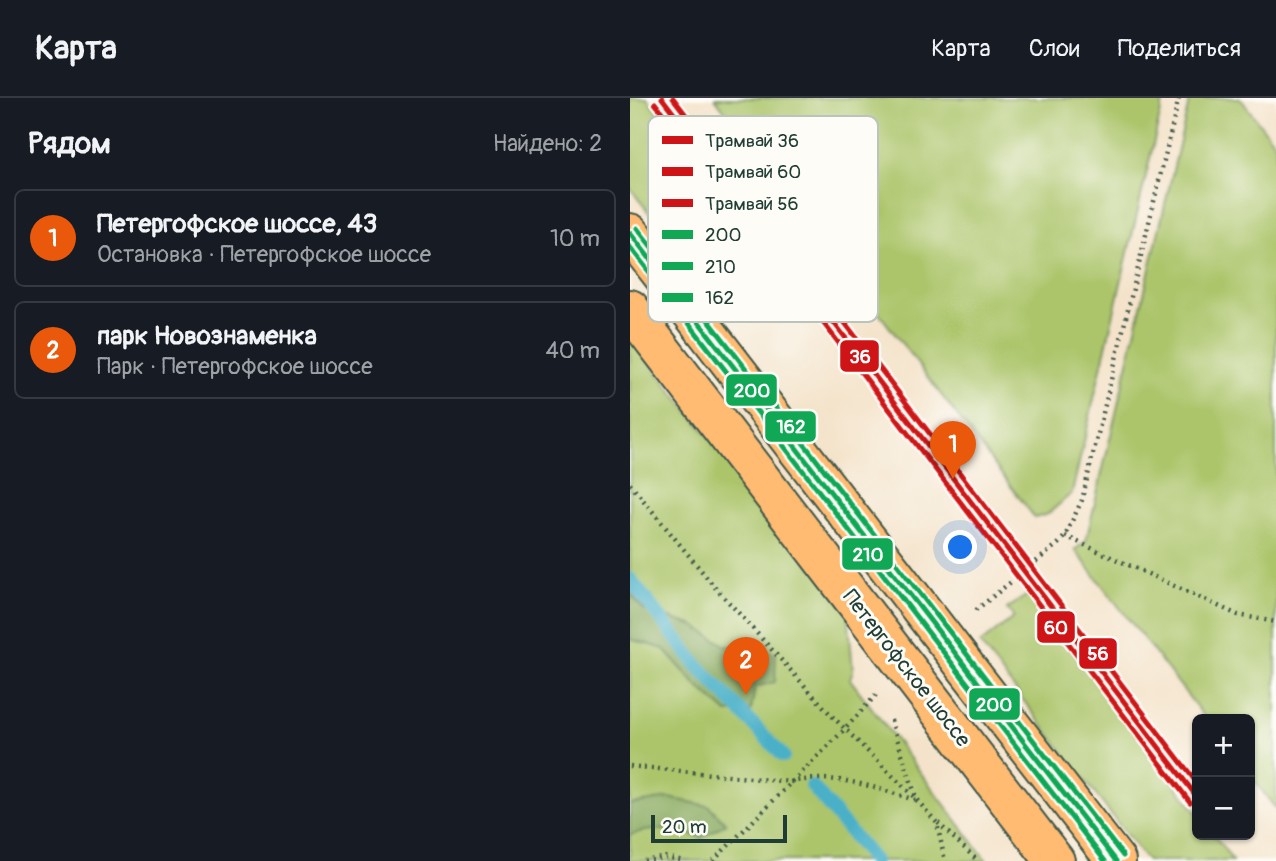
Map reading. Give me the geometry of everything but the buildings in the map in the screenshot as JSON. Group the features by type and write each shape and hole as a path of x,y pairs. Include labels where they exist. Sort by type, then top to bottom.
{"main road":[{"path":"630,233 648,256"},
{"name":"Петергофское шоссе","path":"630,309 1055,861"},
{"path":"699,322 1116,861"}],"path":[{"path":"1058,544 1065,536 1083,500 1179,98"},
{"path":"630,484 714,586 844,730 978,861"},
{"path":"1065,536 1238,615 1276,622"},
{"path":"713,861 844,730 877,693"},
{"path":"890,716 917,800"},
{"path":"630,766 790,782 816,777 842,779 917,800"},
{"path":"937,823 945,861"},
{"path":"644,861 667,857 684,861"}],"green space":[{"path":"630,98 647,98 661,116 648,116 648,211 630,188"},
{"path":"715,98 1164,98 1072,493 1048,514 1035,518 878,312 878,116 729,116"},
{"path":"1190,98 1240,98 1276,145 1276,809 1255,782 1255,714 1202,714 1075,550 1086,541"},
{"path":"630,338 848,612 853,671 850,679 987,861 630,861"},
{"path":"630,593 644,610 695,626 726,646 750,646 776,654 775,682 755,687 751,711 727,713 696,685 664,649 630,639"},
{"path":"1030,593 1192,806 1192,840 1218,840 1233,861 1147,861 980,644 1014,617 1007,609"},
{"path":"669,798 709,806 726,823 702,838 666,830 630,835 630,804"}],"waterway":[{"path":"630,579 697,665 783,756"},
{"path":"812,786 874,861"}],"tram line":[{"name":"36","path":"662,98 676,116"},
{"name":"56","path":"673,98 687,116"},
{"name":"60","path":"655,103 665,116"},
{"name":"60","path":"823,322 1190,802"},
{"name":"36","path":"833,322 1192,790"},
{"name":"56","path":"844,322 1192,777"}],"transit line":[{"name":"162","path":"637,228 648,242"},
{"name":"200","path":"630,233 648,256"},
{"name":"210","path":"630,247 648,270"},
{"name":"210","path":"688,322 1105,861"},
{"name":"200","path":"699,322 1116,861"},
{"name":"162","path":"710,322 1123,856"}],"place":[{"name":"Петергофское шоссе, 43","path":"953,479"},
{"name":"парк Новознаменка","path":"746,695"}]}
